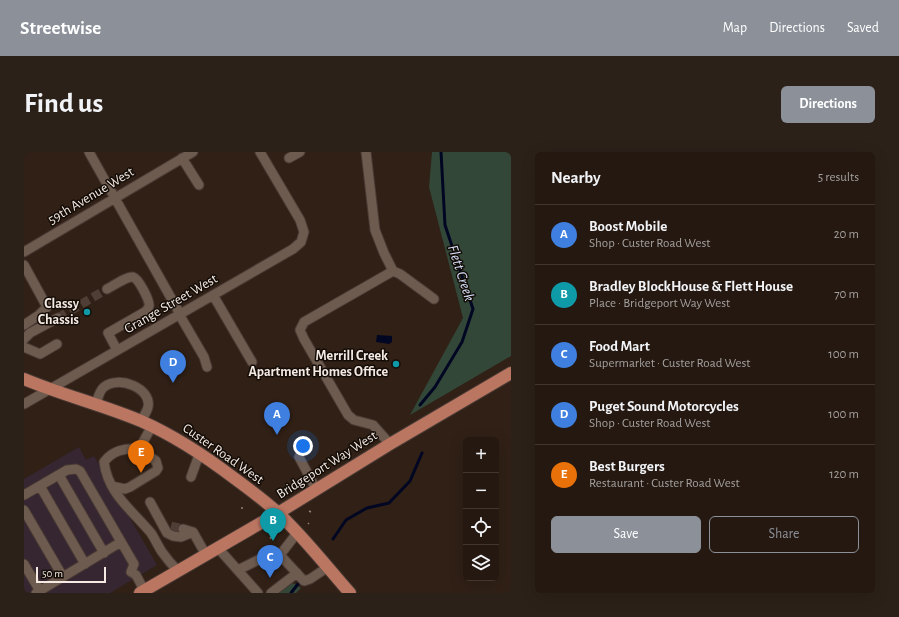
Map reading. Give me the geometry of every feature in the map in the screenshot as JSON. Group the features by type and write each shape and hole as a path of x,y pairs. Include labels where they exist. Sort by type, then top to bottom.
{"main road":[{"name":"Bridgeport Way West","path":"142,592 278,513 390,444 511,373"},
{"name":"Custer Road West","path":"24,379 50,390 96,404 147,424 200,452 278,513 350,593"}],"street":[{"path":"88,152 204,357 207,367"},
{"name":"59th Avenue West","path":"24,252 193,152"},
{"name":"Grange Street West","path":"24,404 298,246 304,232 300,220 260,152"},
{"path":"289,158 300,152"},
{"path":"366,152 375,230 384,253 393,270 434,299"},
{"path":"182,158 199,185"},
{"path":"24,265 47,307 39,315 24,325"},
{"path":"390,444 373,425 367,422 354,420 348,415 301,332 301,326 304,322 393,270"},
{"path":"107,289 133,277 141,286 148,298 150,306 143,313 108,333 117,350"},
{"path":"213,295 252,362"},
{"path":"24,339 30,333 58,318"},
{"path":"24,347 40,354 57,344"},
{"path":"96,404 101,391 104,387 111,383 125,383 142,390 148,401 148,407 147,424 139,449"},
{"path":"112,486 125,489 130,487 156,471 158,468 156,461 139,449 127,448 109,455 104,462 106,473 112,486 128,510 151,534 162,552 178,571"},
{"path":"191,477 200,452"},
{"path":"299,457 316,489"},
{"path":"24,495 58,475 73,469 80,471 134,564 131,572 136,575 142,592"},
{"path":"58,475 104,553"},
{"path":"40,486 85,564"},
{"path":"120,498 125,489"},
{"path":"150,502 167,533 173,536 181,537 193,532"},
{"path":"24,510 63,577"},
{"path":"162,523 171,526"},
{"path":"183,529 193,532 206,555"},
{"path":"280,555 297,533"},
{"path":"24,564 38,592 121,542"},
{"path":"218,548 258,593"},
{"path":"238,570 268,555 276,553 280,555 304,581 328,567"},
{"path":"271,593 297,573"}],"shaded area":[{"path":"79,447 86,460 94,456 157,565 110,593 24,593 24,479"}],"green space":[{"path":"432,152 511,152 511,356 410,415 463,318 429,187"},
{"path":"293,583 301,588 296,593 277,593"}],"water":[{"path":"377,335 392,336 392,343 376,342"}],"waterway":[{"name":"Flett Creek","path":"420,405 435,387 462,342 473,309 445,225 441,152"},
{"name":"Flett Creek","path":"333,539 346,520 367,508 389,503 410,481 422,453"},
{"name":"Flett Creek","path":"291,593 298,584"}],"tunnel":[{"path":"58,318 107,289"},
{"path":"171,526 183,529"}],"place":[{"name":"Classy Chassis","path":"87,312"},
{"name":"Merrill Creek Apartment Homes Office","path":"396,364"},
{"name":"Puget Sound Motorcycles","path":"173,383"},
{"name":"Boost Mobile","path":"277,435"},
{"name":"Best Burgers","path":"141,473"},
{"name":"Bradley BlockHouse & Flett House","path":"273,541"},
{"name":"Food Mart","path":"270,578"}]}
